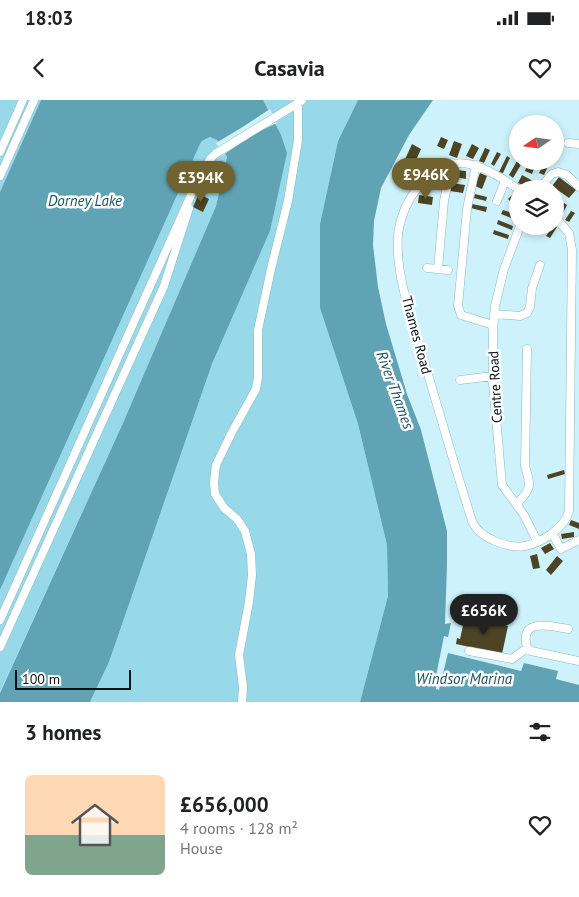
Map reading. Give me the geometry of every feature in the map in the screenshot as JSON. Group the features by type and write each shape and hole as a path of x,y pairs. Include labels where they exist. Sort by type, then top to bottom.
{"street":[{"path":"0,152 24,100"},
{"path":"0,176 34,100"},
{"path":"0,620 196,185 210,159 299,101"},
{"path":"242,702 239,655 249,602 252,575 251,554 245,531 237,519 224,508 216,494 214,482 216,465 256,389 258,376 258,330 264,297 290,193 298,140 299,101"},
{"path":"568,143 579,144"},
{"path":"438,269 444,201 452,163 466,162 476,165 509,183"},
{"name":"Thames Road","path":"452,163 437,170 412,194 405,208 400,226 398,244 399,263 414,328 474,524 478,531 510,546 524,546 552,533"},
{"path":"476,165 467,209 458,306 459,313 464,317 493,326"},
{"path":"546,180 558,172 567,175 579,187"},
{"path":"497,201 505,181"},
{"path":"0,647 164,286 196,185"},
{"path":"564,226 571,237 573,267 569,505 566,520 552,533 561,549 579,540"},
{"name":"Centre Road","path":"517,235 502,277 494,314 493,376 502,485 524,515 537,541"},
{"path":"494,314 520,316 527,313 530,307 532,288 540,265"},
{"path":"427,268 448,270"},
{"path":"516,504 527,492 529,485 525,466 527,349"},
{"path":"460,380 493,376"},
{"path":"568,628 540,624 534,625 528,631 525,642 527,648 531,651 579,661"},
{"path":"469,651 512,659 527,648"}],"shaded area":[{"path":"0,100 41,100 0,192"},
{"path":"263,100 358,100 338,141 320,225 320,308 358,424 387,545 388,596 360,702 90,702 109,662 212,364 270,231"},
{"path":"211,137 217,140 227,157 216,206 123,423 0,692 0,590 200,144"}],"water":[{"name":"Dorney Lake","path":"41,100 263,100 281,135 287,153 270,231 212,364 109,662 90,702 0,702 0,693 123,423 216,206 227,157 217,140 210,137 200,144 0,590 0,192"},
{"path":"358,100 433,100 409,135 381,188 374,221 373,245 378,287 386,324 407,394 421,430 447,531 445,624 451,623 448,637 444,636 436,676 436,689 439,690 448,653 521,671 524,663 558,671 556,679 579,685 579,702 360,702 388,596 387,545 358,424 320,308 320,224 338,141"}],"pier":[{"path":"270,109 277,123 256,133 223,155 216,143"}],"building":[{"path":"441,137 448,140 444,149 437,146"},
{"path":"454,141 462,144 457,158 449,155"},
{"path":"412,144 421,149 411,171 402,166"},
{"path":"472,144 479,148 473,159 466,156"},
{"path":"485,148 490,150 484,163 479,161"},
{"path":"497,152 501,154 494,166 491,164"},
{"path":"507,156 509,160 503,173 499,172"},
{"path":"456,170 466,171 466,179 455,177"},
{"path":"512,170 518,170 513,178 509,175"},
{"path":"525,170 534,170 532,174"},
{"path":"540,170 546,170 544,175 539,173"},
{"path":"480,173 487,176 482,189 475,186"},
{"path":"438,175 443,181 433,190 428,185"},
{"path":"522,175 531,180 520,180"},
{"path":"564,181 576,190 569,198 564,194"},
{"path":"451,183 465,185 463,193 450,191"},
{"path":"199,194 209,199 203,212 193,207"},
{"path":"475,194 487,197 486,201 474,198"},
{"path":"419,195 433,197 432,205 418,203"},
{"path":"472,204 487,207 486,212 471,208"},
{"path":"503,210 509,212 509,217 501,214"},
{"path":"571,211 575,213 569,222 565,220"},
{"path":"498,220 509,224 509,229 497,224"},
{"path":"494,230 509,235 508,239 493,234"},
{"path":"564,470 565,474 548,479 547,475"},
{"path":"571,520 579,523 579,529 569,525"},
{"path":"574,532 574,537 562,539 561,534"},
{"path":"550,543 554,549 545,554 541,548"},
{"path":"537,554 540,568 533,569 530,556"},
{"path":"557,556 563,561 551,575 546,570"},
{"path":"475,618 508,626 502,654 456,644 457,638 460,639 464,621 474,623"}],"water label":[{"name":"River Thames","path":"395,390"},
{"name":"Windsor Marina","path":"464,679"}]}
